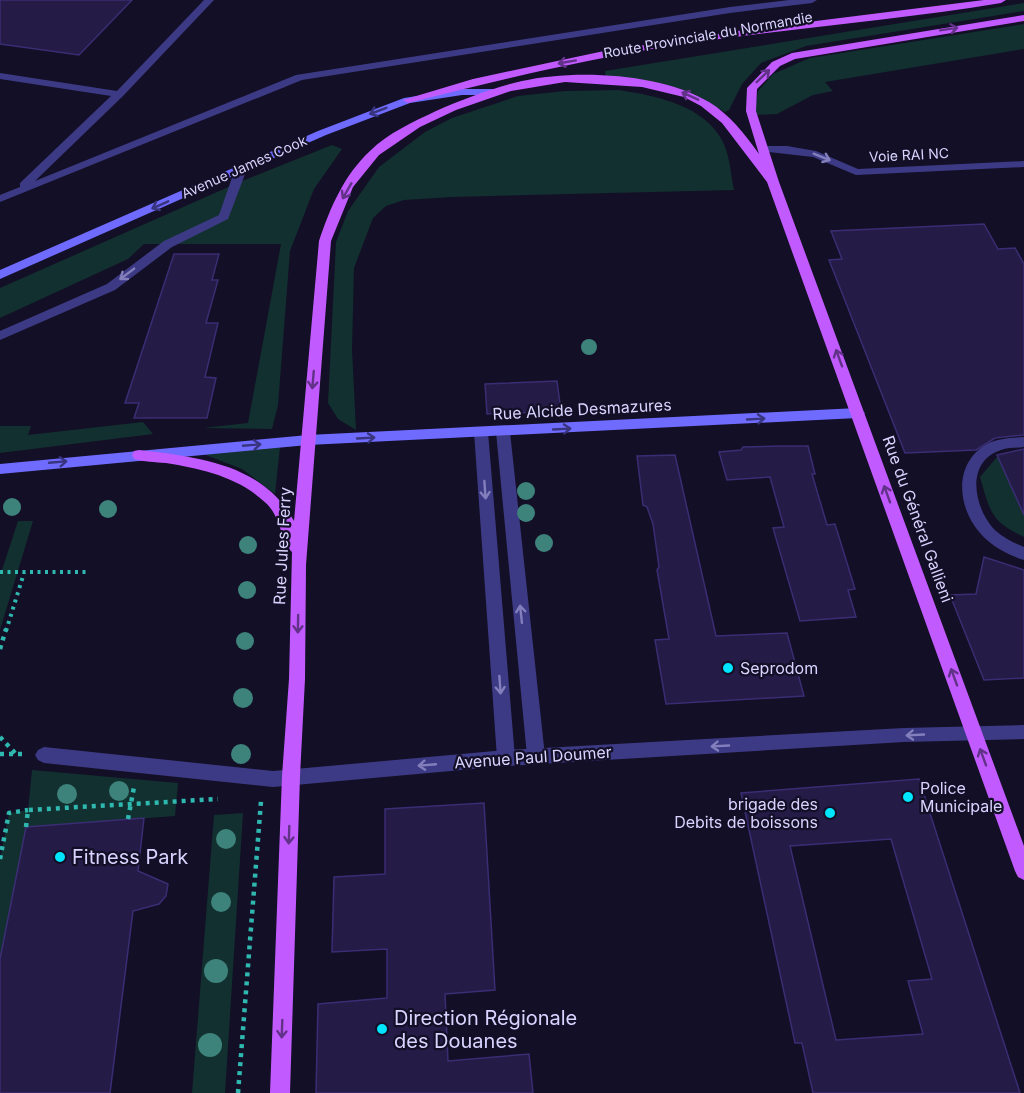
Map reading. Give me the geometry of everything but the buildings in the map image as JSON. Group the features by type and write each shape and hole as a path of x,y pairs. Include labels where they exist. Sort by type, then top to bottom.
{"main road":[{"name":"Route Provinciale du Normandie","path":"526,84 610,64 1001,0"},
{"path":"408,100 485,77 633,51 778,28 937,10"},
{"name":"Rue du Général Gallieni","path":"1024,18 792,56 762,75 752,88 751,111 773,182 1024,871"},
{"name":"Rue du Général Gallieni","path":"497,92 526,84 589,80 633,81 685,93 704,103 724,118 773,182"},
{"name":"Avenue James Cook","path":"0,275 322,133 408,100 462,92 497,92"},
{"name":"Rue Jules Ferry","path":"280,1093 291,776 297,679 298,566 325,241 334,213 358,172 385,144 417,125 497,92"},
{"name":"Rue Alcide Desmazures","path":"308,440 858,413"},
{"path":"0,469 308,440"},
{"path":"139,455 215,467 256,486 274,501 287,519 298,566"}],"street":[{"path":"18,192 119,94 209,0"},
{"path":"0,199 300,77 730,10 812,0"},
{"path":"0,76 119,94"},
{"name":"Voie RAI NC","path":"764,149 787,149 816,154 856,172 1024,164"},
{"path":"0,336 111,287 168,244 224,217 241,169"},
{"path":"481,432 506,758"},
{"path":"503,432 536,756"},
{"path":"1024,442 991,448 976,464 966,483 970,502 989,533 1024,554"},
{"name":"Avenue Paul Doumer","path":"44,754 243,778 536,756 974,732 1024,732"}],"path":[{"path":"0,572 89,572"},
{"path":"0,649 24,572"},
{"path":"0,737 15,754"},
{"path":"128,819 138,765"},
{"path":"238,1093 262,797 251,797"},
{"path":"0,859 9,813 229,799"},
{"path":"26,827 28,810"}],"green space":[{"path":"1024,3 1024,11 806,46 761,63 742,84 729,110 725,112 682,90 655,82 606,78 605,71"},
{"path":"1024,24 1024,49 825,82 833,91 813,95 777,114 754,115 758,91 773,74 810,58"},
{"path":"619,90 664,99 693,111 705,120 724,144 734,190 452,197 404,200 386,206 373,218 354,268 352,350 356,430 338,419 328,403 336,242 348,211 379,167 425,132 452,118 518,96 565,91"},
{"path":"332,145 342,149 314,189 290,251 278,405 272,429 203,428 248,423 281,244 144,244 128,259 0,318 0,288 242,181"},
{"path":"143,422 153,434 0,453 0,426 31,426 28,435"},
{"path":"280,447 275,494 242,469 198,452"},
{"path":"997,457 1024,462 1024,537 1004,526 989,507 980,477"},
{"path":"18,521 33,521 0,630 0,576"},
{"path":"32,770 178,783 175,816 26,827 0,959 0,859 9,813 28,810"},
{"path":"243,813 225,1093 192,1093 214,815"}],"place":[{"name":"Seprodom","path":"728,668"},
{"name":"Police Municipale","path":"908,797"},
{"name":"brigade des Debits de boissons","path":"830,813"},
{"name":"Fitness Park","path":"60,857"},
{"name":"Direction Régionale des Douanes","path":"382,1029"}]}
